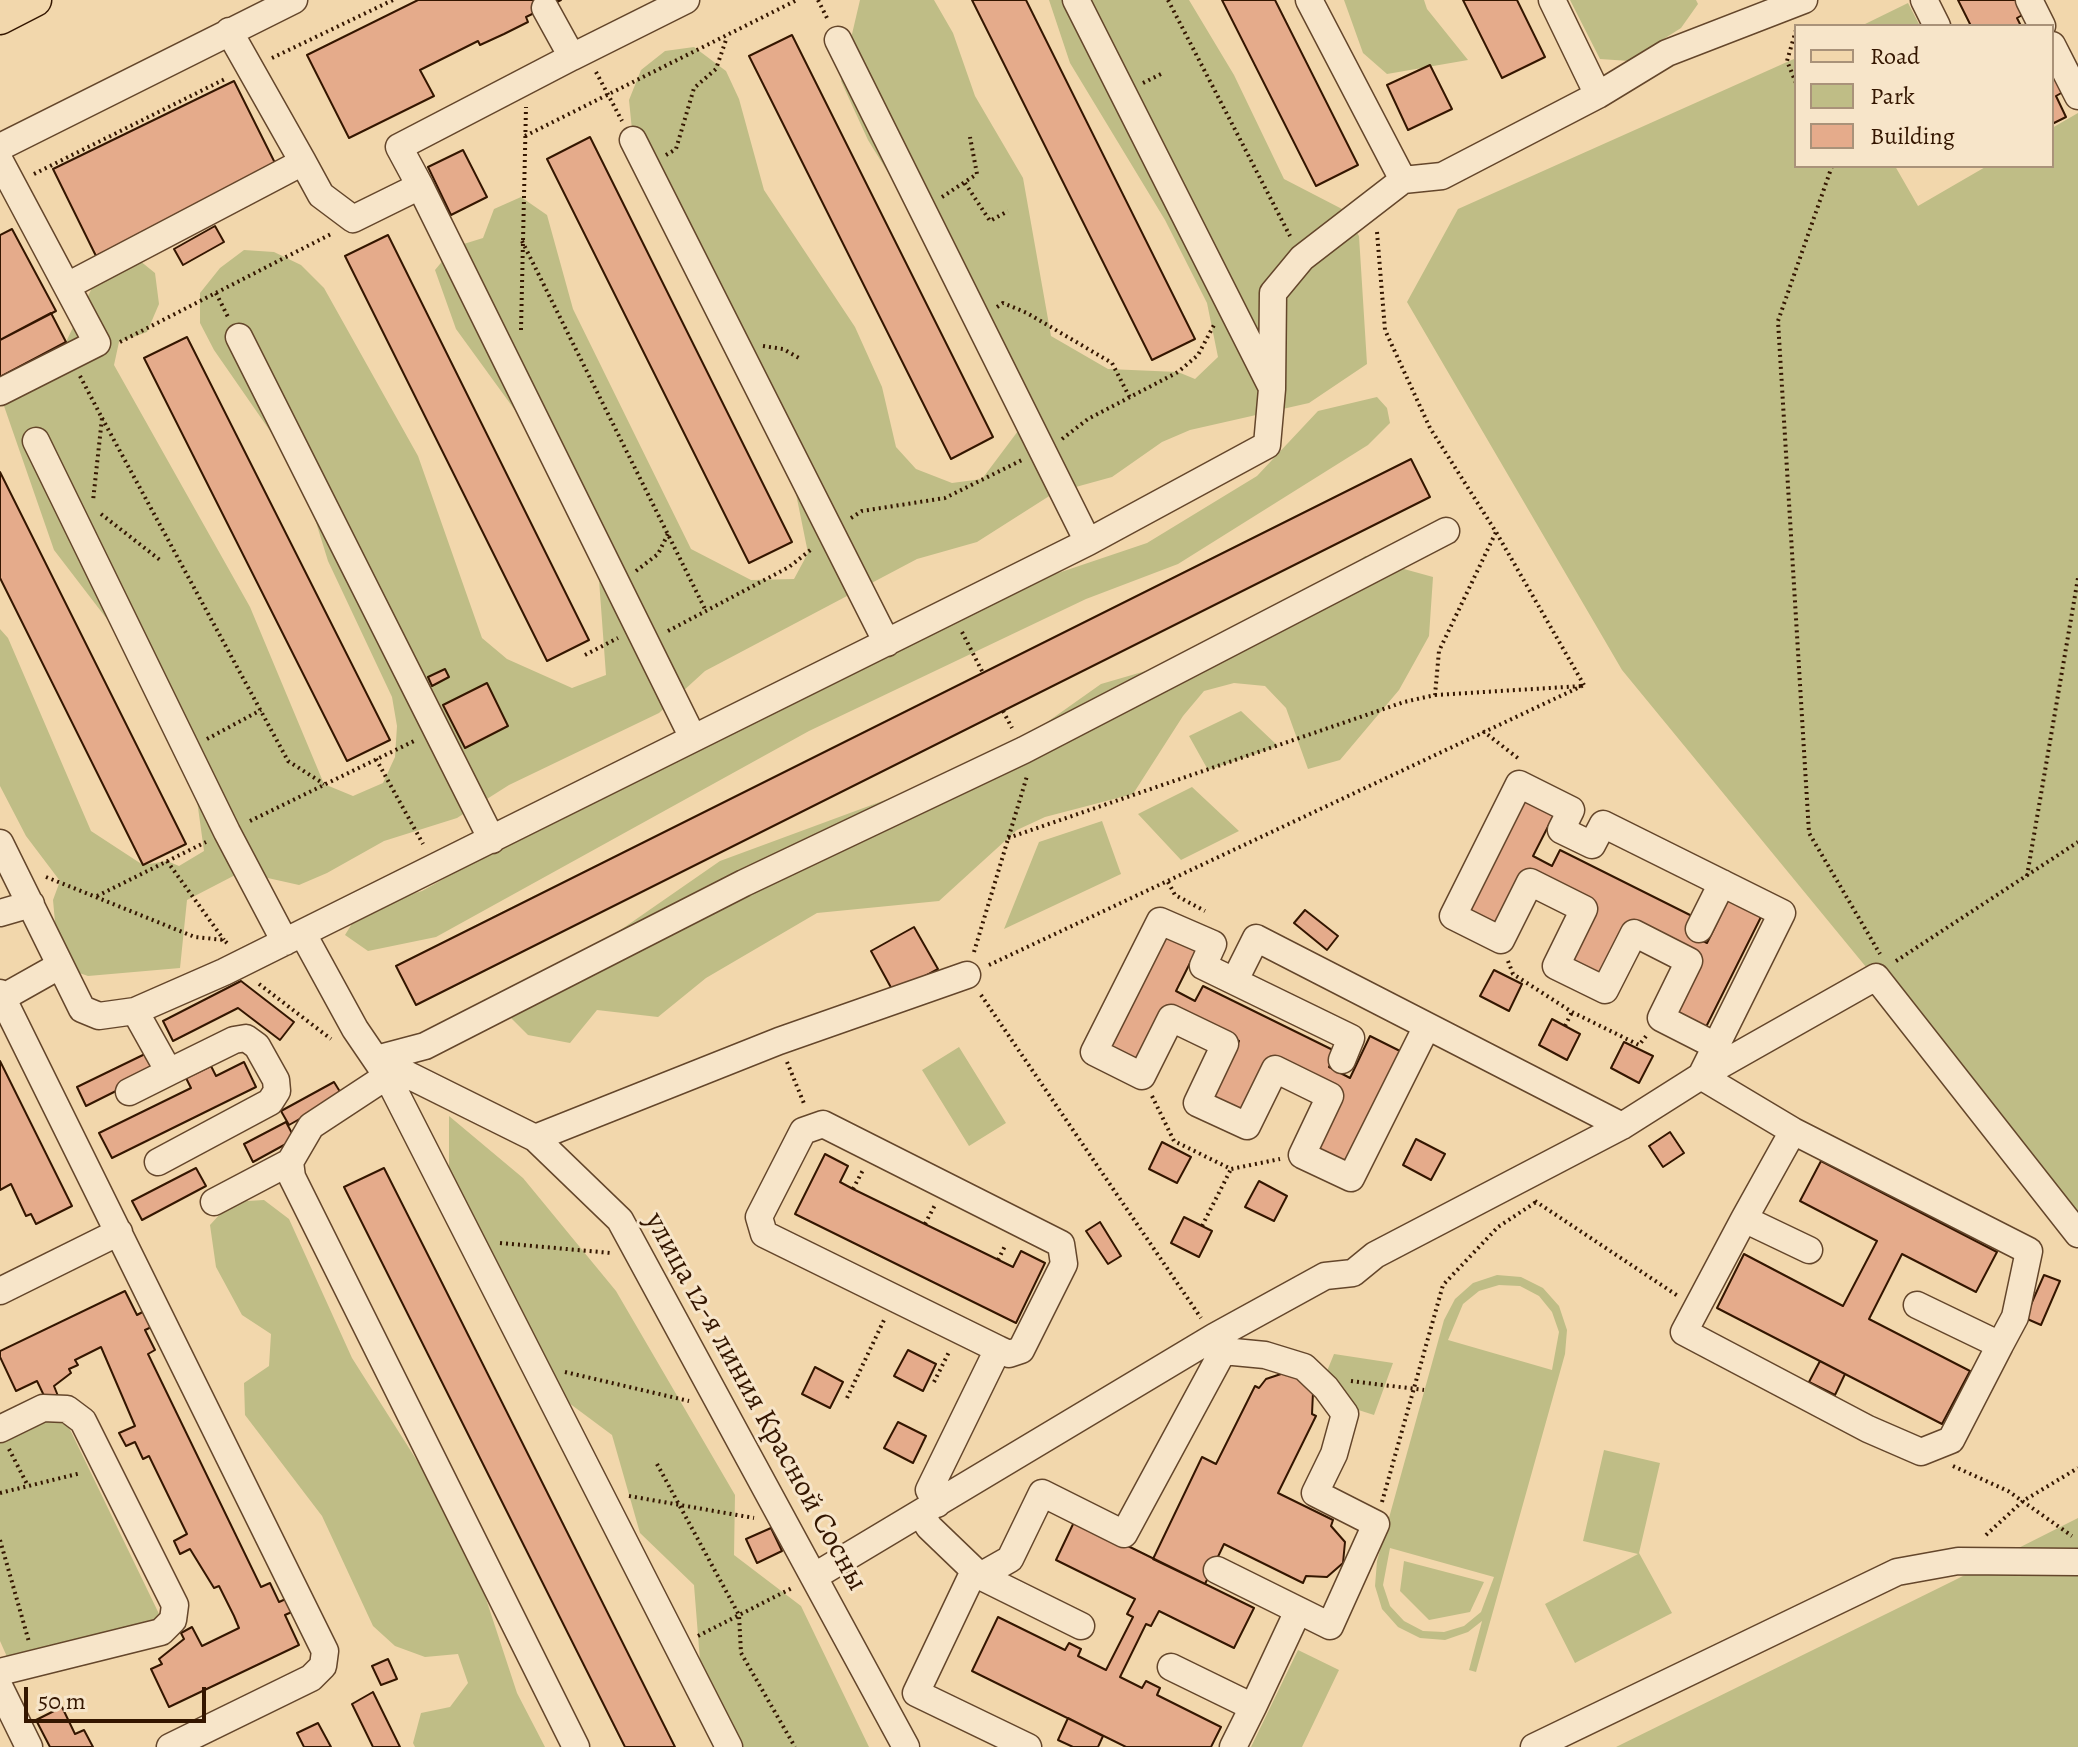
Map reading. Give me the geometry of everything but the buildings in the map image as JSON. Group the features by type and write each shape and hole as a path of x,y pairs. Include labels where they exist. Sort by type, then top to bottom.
{"main road":[{"path":"0,18 35,0"}],"street":[{"path":"0,147 294,0"},
{"path":"686,0 399,147 693,738"},
{"path":"1076,0 1272,389"},
{"path":"1309,0 1403,180"},
{"path":"1552,0 1598,95"},
{"path":"0,843 82,1009 99,1016 135,1011 294,938 1088,542 1267,445 1272,389 1273,293 1302,258 1403,180 1442,176 1598,95 1667,53 1804,0"},
{"path":"1924,0 1936,24"},
{"path":"2029,0 2041,24"},
{"path":"545,8 578,54"},
{"path":"229,31 321,195 353,219 420,186"},
{"path":"838,40 1088,542"},
{"path":"2054,49 2078,96"},
{"path":"633,140 887,643"},
{"path":"67,286 303,162"},
{"path":"0,392 97,343 6,173"},
{"path":"239,337 492,840"},
{"path":"36,441 84,523 227,832 382,1068 729,1747"},
{"path":"214,1202 290,1162 311,1126 382,1068 744,883 1024,750 1446,531"},
{"path":"1701,1076 1716,1046 1782,913 1603,824 1592,845 1571,835 1561,830 1571,810 1519,784 1453,916 1501,940 1530,882 1584,909 1556,966 1605,990 1634,933 1689,961 1661,1018 1716,1046"},
{"path":"1699,929 1722,883"},
{"path":"0,913 27,895"},
{"path":"1342,1060 1351,1038 1203,966 1213,944 1160,921 1094,1052 1142,1076 1171,1018 1225,1044 1197,1103 1247,1126 1275,1069 1330,1096 1302,1155 1351,1178 1427,1026"},
{"path":"1235,980 1256,938 1622,1126"},
{"path":"59,966 2,995 325,1651 323,1666 311,1678 170,1747"},
{"path":"535,1138 779,1041 967,975"},
{"path":"815,1576 1218,1344 1325,1276 1353,1273 1375,1255 1622,1126 1701,1076 1876,977 2078,1234"},
{"path":"135,1011 169,1072"},
{"path":"129,1092 234,1040 246,1038 263,1057 276,1080 277,1091 270,1102 158,1162"},
{"name":"улица 12-я линия Красной Сосны","path":"382,1068 535,1138 620,1220 906,1747"},
{"path":"1701,1076 1793,1131 2029,1251 2015,1317 1951,1440 1921,1452 1868,1429 1684,1332 1793,1131"},
{"path":"823,1124 1061,1244 1064,1264 1021,1350 1009,1354 764,1234 759,1217 803,1131 813,1127 823,1124"},
{"path":"290,1162 292,1177 576,1747"},
{"path":"1744,1219 1809,1250"},
{"path":"0,1291 119,1232"},
{"path":"1917,1305 2000,1345"},
{"path":"1217,1570 1330,1626 1376,1524 1315,1493 1334,1454 1345,1414 1313,1375 1304,1367 1218,1344"},
{"path":"1028,1747 916,1693 977,1573 1010,1559 1042,1493 1124,1534 1218,1344"},
{"path":"998,1349 929,1490 929,1527 977,1573 1081,1626"},
{"path":"0,1672 161,1632 173,1620 175,1605 83,1421 67,1409 43,1408 4,1437"},
{"path":"1534,1747 1897,1572 1958,1561 2078,1562"},
{"path":"1233,1747 1298,1611"},
{"path":"1171,1667 1253,1707"},
{"path":"0,1688 29,1747"}],"path":[{"path":"6,173 393,0"},
{"path":"525,136 797,0"},
{"path":"1168,0 1302,258"},
{"path":"646,165 676,149 694,88 716,69 727,35"},
{"path":"1794,37 1787,61 1794,78"},
{"path":"578,54 608,95 633,140"},
{"path":"521,344 526,81"},
{"path":"923,209 977,174 970,137"},
{"path":"1831,168 1778,321 1809,833 1888,967 2078,842"},
{"path":"965,183 990,221 1008,211"},
{"path":"1375,202 1385,330 1430,428 1496,532 1584,685"},
{"path":"97,343 118,342 326,238 353,219"},
{"path":"522,241 706,611"},
{"path":"977,317 1003,303 1027,313 1112,363 1130,398"},
{"path":"585,655 706,611 789,567 829,531 862,511 945,498 1042,450 1088,419 1178,372 1198,355 1218,321 1232,313"},
{"path":"742,354 767,346 783,349 799,358"},
{"path":"70,357 288,761 324,784"},
{"path":"84,523 102,418"},
{"path":"84,523 101,514 160,560"},
{"path":"1435,695 1439,651 1496,532"},
{"path":"658,554 668,534"},
{"path":"2027,876 2078,578"},
{"path":"950,610 983,673"},
{"path":"1008,838 1404,702 1435,695 1584,685"},
{"path":"967,975 1584,685"},
{"path":"214,735 261,710"},
{"path":"97,896 436,730"},
{"path":"1483,731 1497,742"},
{"path":"376,759 436,867"},
{"path":"967,975 1030,764"},
{"path":"167,861 230,947"},
{"path":"27,895 46,876 195,937 224,940"},
{"path":"1168,882 1175,895"},
{"path":"967,975 1218,1344"},
{"path":"257,982 337,1043"},
{"path":"1565,1026 1572,1012"},
{"path":"785,1057 813,1127"},
{"path":"1142,1076 1174,1141 1231,1169 1302,1155"},
{"path":"1202,1226 1231,1169"},
{"path":"1510,1185 1696,1309"},
{"path":"1376,1524 1443,1285 1498,1227 1536,1202"},
{"path":"470,1241 639,1255"},
{"path":"847,1398 894,1299"},
{"path":"934,1382 960,1330"},
{"path":"531,1364 722,1409"},
{"path":"1313,1375 1424,1390"},
{"path":"4,1437 28,1486"},
{"path":"1921,1452 2023,1501 2078,1540"},
{"path":"657,1464 739,1615 741,1653 795,1747"},
{"path":"0,1493 107,1466"},
{"path":"1958,1561 2023,1501 2078,1468"},
{"path":"599,1491 753,1518 775,1507"},
{"path":"0,1540 35,1664"},
{"path":"678,1646 815,1576"}],"green space":[{"path":"860,0 934,0 953,33 975,96 1023,178 1051,336 1108,369 1178,372 1195,379 1218,357 1207,303 1165,220 1070,63 1049,0 1189,0 1234,75 1284,179 1342,209 1359,236 1367,364 1309,403 1190,430 1162,442 1112,477 1054,493 977,542 917,559 705,671 659,713 509,785 457,818 384,841 299,885 241,872 187,900 180,968 88,976 59,966 53,900 60,881 26,836 0,786 0,629 8,638 91,831 143,865 167,861 179,866 204,851 196,793 133,653 54,550 4,406 53,369 102,267 129,252 155,273 159,304 147,332 119,342 114,365 250,607 324,784 353,796 383,783 395,757 397,726 392,697 328,561 302,477 214,350 200,323 200,293 220,268 244,250 274,252 301,265 324,288 418,456 482,638 507,659 572,688 606,675 596,539 586,508 456,329 435,270 454,247 483,238 494,209 521,197 547,215 573,309 691,549 751,580 794,579 808,553 790,464 742,354 731,305 703,250 633,140 629,100 641,70 665,51 694,47 726,71 739,99 764,190 855,327 882,387 896,447 916,469 952,483 982,479 1018,431 1015,403 977,317 868,140 841,81"},
{"path":"1344,0 1424,0 1427,9 1468,60 1387,74 1363,53"},
{"path":"1570,0 1696,0 1698,4 1681,28 1629,61 1600,59"},
{"path":"1908,3 1919,24 1865,24"},
{"path":"1794,59 1794,168 1896,168 1918,206 1984,168 2054,168 2054,127 2078,113 2078,1225 1622,670 1407,302 1458,209"},
{"path":"1377,397 1387,408 1390,423 1368,445 1178,564 1086,599 809,731 436,937 368,951 345,935 361,909 422,891 513,840 586,776 682,751 907,624 1147,543 1257,476 1318,411"},
{"path":"1365,556 1397,558 1404,569 1433,577 1429,636 1399,690 1340,760 1308,769 1286,708 1265,686 1234,683 1204,691 1183,716 1133,794 1045,817 1017,830 939,901 817,913 706,978 658,1017 597,1010 570,1043 528,1035 507,1014 583,956 720,861 961,772 1019,742 1101,684 1280,632"},
{"path":"1241,711 1278,746 1208,770 1189,736"},
{"path":"1192,787 1239,831 1181,860 1138,814"},
{"path":"1102,821 1121,874 1004,929 1039,842"},
{"path":"959,1047 1006,1123 969,1146 922,1070"},
{"path":"449,1116 523,1178 616,1291 735,1495 734,1555 801,1606 869,1747 741,1747 701,1673 694,1585 640,1533 612,1435 569,1403 449,1171"},
{"path":"264,1200 289,1219 352,1358 466,1538 517,1693 545,1747 415,1747 413,1743 421,1713 450,1707 468,1683 458,1654 425,1657 395,1646 373,1626 322,1516 245,1415 244,1383 269,1366 271,1334 242,1315 216,1267 210,1225 231,1202"},
{"path":"1497,1275 1521,1277 1543,1288 1559,1306 1567,1330 1565,1354 1476,1672 1469,1670 1482,1621 1468,1632 1445,1640 1420,1638 1398,1627 1382,1609 1375,1586 1377,1561 1444,1320 1455,1299 1473,1283","holes":["1499,1285 1520,1286 1539,1296 1552,1312 1559,1332 1552,1370 1448,1340 1463,1304 1479,1291","1390,1548 1494,1577 1481,1612 1464,1626 1444,1632 1423,1631 1404,1621 1390,1606 1383,1585"]},
{"path":"1334,1354 1393,1363 1374,1415 1346,1406 1325,1376"},
{"path":"62,1413 161,1618 8,1659 0,1641 0,1443"},
{"path":"1604,1450 1660,1463 1639,1553 1672,1613 1575,1663 1545,1604 1638,1554 1583,1541"},
{"path":"2078,1518 2078,1747 1616,1747 1953,1581"},
{"path":"1404,1561 1484,1582 1470,1612 1429,1620 1400,1591"},
{"path":"1298,1650 1339,1670 1302,1747 1251,1747"}]}
